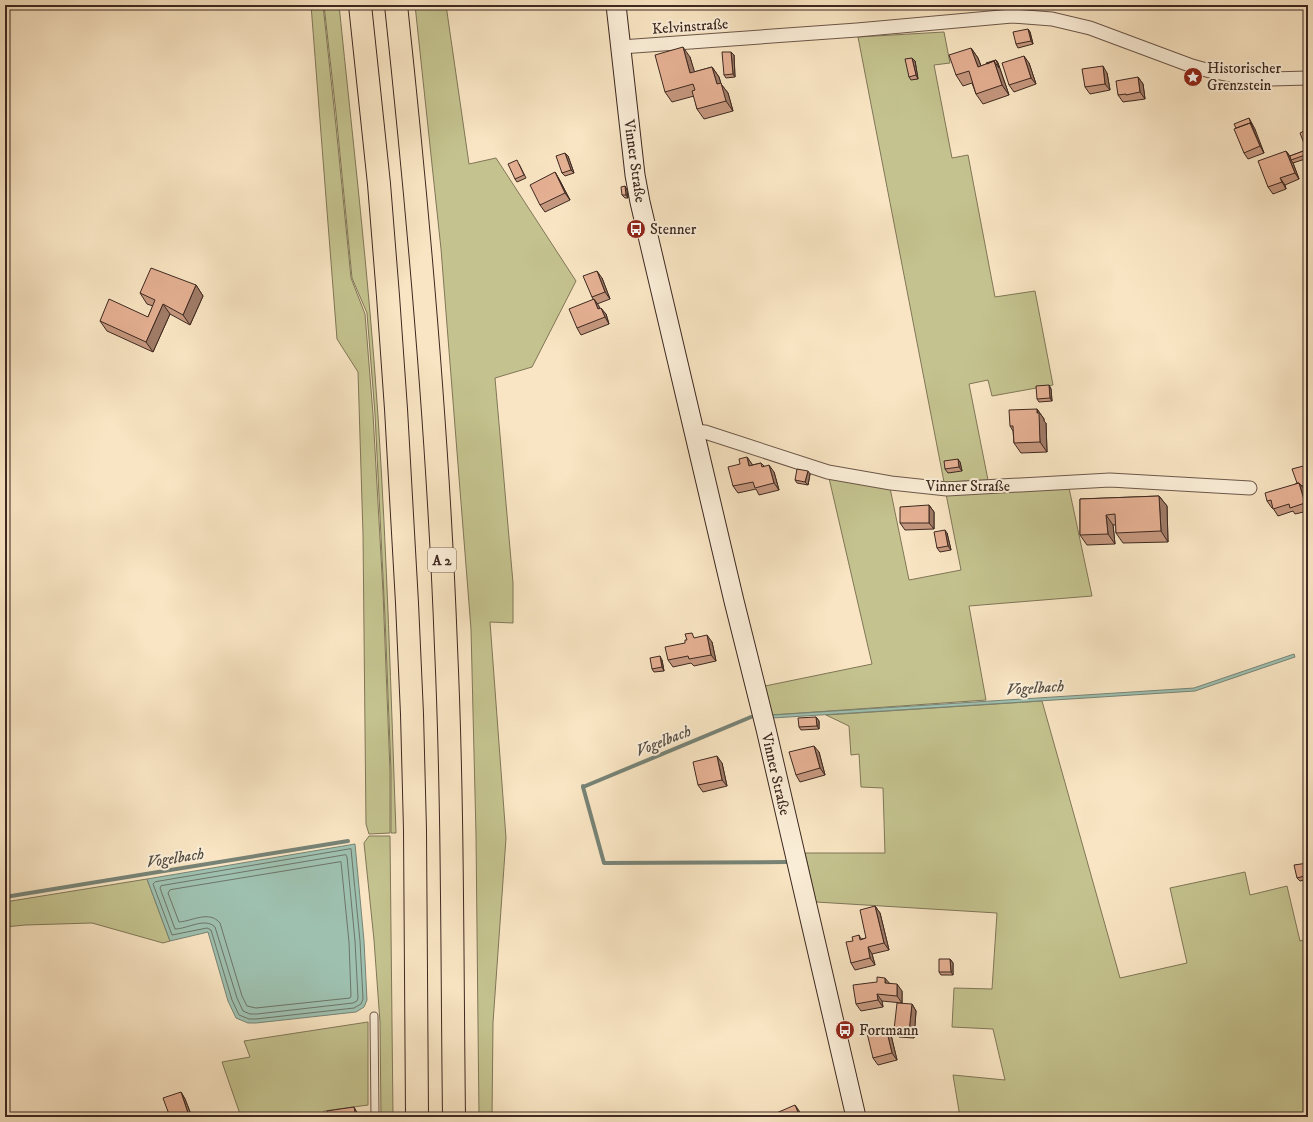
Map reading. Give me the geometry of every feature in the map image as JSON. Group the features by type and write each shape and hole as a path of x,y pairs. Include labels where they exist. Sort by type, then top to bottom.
{"highway":[{"name":"A 2","path":"360,5 379,184 388,296 408,626 415,822 417,1117"},
{"name":"A 2","path":"396,5 424,282 432,382 442,563 451,798 454,1117"}],"street":[{"name":"Vinner Straße","path":"616,5 634,175 766,729 856,1117"},
{"name":"Kelvinstraße","path":"621,47 857,30 1012,16 1052,19 1090,28 1192,66 1210,71 1230,75 1271,79 1308,78"},
{"name":"Vinner Straße","path":"694,431 705,432 828,472 891,483 946,489 1110,480 1250,488"}],"lane":[{"path":"374,1016 374,1117"}],"shaded area":[{"path":"311,5 323,5 351,278 365,314 373,414 383,592 390,771 390,833 369,834 366,824 363,534 358,372 337,339"},
{"path":"324,5 339,5 370,313 384,520 396,833 391,833 391,771 385,617 375,414 367,313 352,278"},
{"path":"415,5 446,5 469,164 496,158 576,281 532,367 495,378 513,583 513,623 490,622 506,838 493,1023 492,1117 479,1117 476,835 471,629 441,249"},
{"path":"944,32 950,63 934,65 952,158 968,155 995,297 1035,291 1053,385 992,396 988,380 969,384 988,480 944,482 858,37"},
{"path":"829,478 890,488 909,580 961,570 946,494 1069,488 1092,596 969,606 986,700 772,715 765,686 872,664"},
{"path":"1042,701 1120,978 1187,963 1170,888 1245,872 1250,895 1287,886 1300,941 1308,939 1308,1117 960,1117 953,1075 1005,1080 993,1029 952,1027 954,988 992,989 997,913 816,902 805,853 885,853 883,788 861,787 859,754 851,755 849,726 826,715"},
{"path":"369,836 390,836 393,1117 381,1117 380,1022 374,940 364,843"},
{"path":"147,879 170,941 163,943 92,923 5,927 5,902"},
{"path":"368,1022 368,1105 324,1111 322,1117 241,1117 222,1062 250,1057 244,1041"}],"water":[{"path":"1294,654 1295,657 1195,691 773,718 772,715 1194,688"},
{"path":"355,844 364,941 367,1000 364,1007 356,1012 256,1023 248,1023 236,1018 228,1001 208,932 170,941 147,879"}],"building":[{"path":"1028,29 1031,41 1016,44 1013,32"},
{"path":"683,47 690,73 712,67 717,84 721,83 726,101 697,109 692,91 695,90 693,84 665,92 655,55"},
{"path":"971,48 978,67 994,61 1002,85 976,94 969,71 956,75 949,55"},
{"path":"722,52 731,52 733,74 724,75"},
{"path":"1024,56 1031,78 1009,85 1002,63"},
{"path":"912,58 916,75 909,77 905,59"},
{"path":"996,60 999,68 994,61 987,64 986,63"},
{"path":"1103,66 1105,84 1085,87 1082,69"},
{"path":"1138,77 1140,92 1118,95 1116,81"},
{"path":"1249,118 1251,124 1250,123 1236,128 1234,124"},
{"path":"1250,123 1260,146 1244,153 1234,129"},
{"path":"1308,129 1308,154 1300,133"},
{"path":"1306,150 1308,154 1291,160 1290,156"},
{"path":"1286,151 1295,173 1280,178 1282,182 1268,187 1258,161"},
{"path":"565,153 571,170 562,173 556,156"},
{"path":"517,160 524,175 515,179 508,164"},
{"path":"555,172 565,193 540,205 530,185"},
{"path":"625,186 626,195 622,195 621,187"},
{"path":"151,268 196,285 183,315 163,304 146,342 100,321 109,299 148,317 155,300 140,293"},
{"path":"597,271 605,292 592,297 583,276"},
{"path":"594,299 598,309 601,308 605,317 577,328 569,309"},
{"path":"1049,385 1050,398 1037,399 1036,386"},
{"path":"1037,409 1037,413 1039,413 1040,442 1014,443 1013,426 1010,426 1009,410"},
{"path":"747,457 749,466 761,463 762,467 769,465 774,483 755,488 753,482 733,486 728,467 740,464 739,459"},
{"path":"958,459 959,467 945,469 944,461"},
{"path":"1307,465 1308,484 1302,486 1297,483 1292,469"},
{"path":"797,469 808,471 805,482 795,480"},
{"path":"1299,483 1305,503 1290,508 1289,504 1273,509 1271,500 1267,501 1265,493"},
{"path":"1159,496 1161,531 1116,533 1115,514 1106,515 1108,534 1080,535 1080,499"},
{"path":"929,505 929,523 900,523 900,507"},
{"path":"945,530 948,546 937,548 934,532"},
{"path":"692,633 694,638 707,635 711,655 689,659 688,656 668,660 665,647 685,643 685,640 687,640 685,634"},
{"path":"660,656 662,667 652,669 650,658"},
{"path":"816,717 817,726 799,727 798,718"},
{"path":"814,746 820,768 796,775 789,752"},
{"path":"717,756 722,780 698,785 693,762"},
{"path":"1308,863 1308,875 1297,878 1294,865"},
{"path":"875,906 884,943 868,947 870,958 851,963 846,942 853,941 852,937 859,935 860,940 866,938 860,910"},
{"path":"939,959 950,959 951,972 939,972"},
{"path":"877,977 885,978 885,983 897,984 897,996 877,994 878,1000 856,1004 853,985 877,982"},
{"path":"897,1003 912,1004 909,1032 894,1030"},
{"path":"886,1028 892,1053 873,1058 867,1033"},
{"path":"181,1092 188,1113 181,1117 170,1117 163,1098"},
{"path":"795,1105 800,1117 775,1117 774,1114"},
{"path":"354,1107 356,1117 328,1117 327,1111"},
{"path":"85,1113 87,1117 75,1117"}],"waterway":[{"name":"Vogelbach","path":"583,786 751,717"},
{"path":"583,787 604,863 788,862"},
{"name":"Vogelbach","path":"5,897 348,841"}],"place":[{"name":"Historischer Grenzstein","path":"1193,77"},
{"name":"Stenner","path":"636,229"},
{"name":"Fortmann","path":"845,1030"}]}
